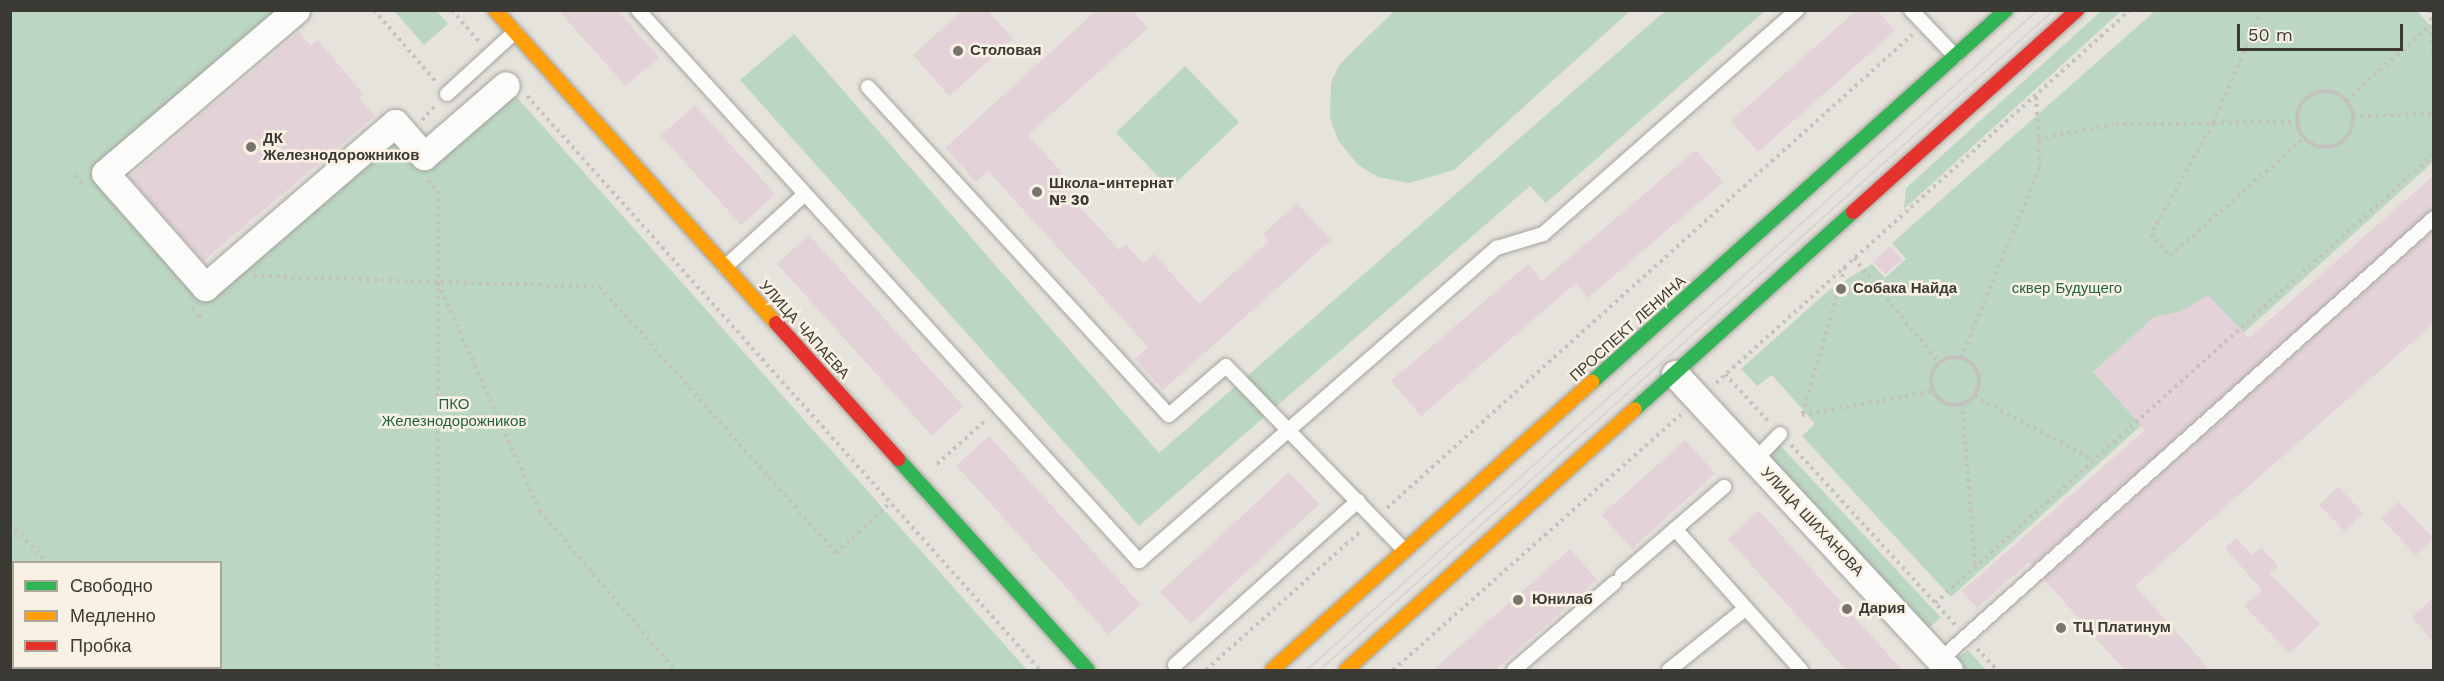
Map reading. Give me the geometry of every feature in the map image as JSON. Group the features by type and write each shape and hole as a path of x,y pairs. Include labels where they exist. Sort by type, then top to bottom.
{"main road":[{"name":"УЛИЦА ЧАПАЕВА","path":"495,10 1088,670"},
{"name":"ПРОСПЕКТ ЛЕНИНА","path":"1272,670 2006,10"},
{"path":"1346,670 2078,10"},
{"path":"1955,56 1987,92"}],"street":[{"path":"296,10 105,173 205,287 395,123 424,156 513,87"},
{"name":"УЛИЦА ШИХАНОВА","path":"1675,374 1944,665"}],"lane":[{"path":"638,10 1139,561 1497,248 1543,234 1797,10"},
{"path":"1911,10 1955,56"},
{"path":"447,94 515,32"},
{"path":"868,87 1169,415 1226,366 1404,550"},
{"path":"726,267 805,194"},
{"path":"1944,665 2433,218"},
{"path":"1755,460 1780,434"},
{"path":"1514,670 1724,486"},
{"path":"1174,665 1358,501"},
{"path":"1675,529 1801,670"},
{"path":"1669,670 1745,609"}],"path":[{"path":"374,10 447,94"},
{"path":"452,10 490,54"},
{"path":"1393,670 2130,10"},
{"path":"2262,10 2213,123 2151,234 2170,256 2304,138"},
{"path":"2431,10 2433,86"},
{"path":"1206,670 1924,24"},
{"path":"2346,100 2431,26"},
{"path":"513,87 891,502 1040,670"},
{"path":"2315,92 2333,92 2346,100 2353,116 2351,130 2339,143 2321,147 2304,138 2296,122 2300,104 2315,92"},
{"path":"1961,358 2040,167 2036,94"},
{"path":"2353,116 2433,114"},
{"path":"2038,139 2116,124 2296,122"},
{"path":"1725,374 1935,603 2433,154"},
{"path":"424,176 438,191 437,670"},
{"path":"1854,258 1939,363"},
{"path":"1846,264 1802,415 1933,391"},
{"path":"247,276 600,287 836,553 891,502"},
{"path":"438,282 540,510 675,670"},
{"path":"1961,358 1978,373 1974,396 1962,404 1944,403 1933,391 1932,376 1939,363 1961,358"},
{"path":"1974,396 2094,460"},
{"path":"1962,404 1975,567"},
{"path":"934,466 1000,408"},
{"path":"10,525 46,561"}],"green space":[{"name":"ПКО Железнодорожников","path":"296,10 105,173 205,287 395,123 424,156 506,85 1027,670 11,670 10,11"},
{"path":"394,11 437,11 448,24 424,45"},
{"path":"1394,11 1630,11 1454,170 1409,183 1378,177 1358,165 1338,140 1330,118 1331,83 1339,65"},
{"path":"1665,11 1765,11 1546,203 1530,186 1139,526 740,80 794,34 1159,453"},
{"path":"2101,11 2121,11 1904,209 1906,188"},
{"name":"сквер Будущего","path":"2155,11 2417,11 2433,29 2433,162 1951,597 1802,436 1815,424 1772,375 1757,386 1741,369 1828,291 1872,264 1885,278 1906,259 1892,243"},
{"path":"1185,66 1239,122 1170,189 1116,133"},
{"path":"1779,444 1941,617 1926,631 1764,458"},
{"path":"1968,650 1986,670 1960,670 1953,662"}],"building":[{"path":"558,10 617,10 659,57 626,86"},
{"name":"Столовая","path":"963,10 987,10 1013,39 949,96 913,55"},
{"name":"Школа-интернат № 30","path":"1097,10 1132,10 1148,28 1028,135 1062,173 1055,180 1119,250 1126,244 1143,263 1154,254 1199,304 1269,241 1263,234 1297,203 1331,240 1163,390 1135,359 1148,347 988,171 976,182 945,148"},
{"path":"1857,10 1877,10 1895,31 1758,152 1731,121"},
{"name":"ДК Железнодорожников","path":"299,32 311,46 318,40 363,94 359,98 375,116 203,261 129,177"},
{"path":"695,105 775,194 741,225 661,136"},
{"path":"1696,150 1723,182 1588,298 1576,283 1421,416 1391,381 1528,264 1542,281"},
{"path":"2433,176 2433,209 2032,566 2029,562 1977,608 1962,591 2145,430 2093,372 2154,317 2182,311 2208,295 2249,338"},
{"path":"2433,231 2433,324 2135,586 2210,670 2124,670 2044,579"},
{"path":"809,235 964,407 932,435 777,264"},
{"path":"1890,246 1902,259 1885,275 1873,262"},
{"path":"989,436 1141,605 1108,634 956,465"},
{"path":"1685,440 1715,473 1632,548 1602,515"},
{"path":"1289,472 1319,504 1190,624 1160,592"},
{"path":"2338,487 2363,513 2344,531 2319,505"},
{"path":"2399,502 2433,539 2416,555 2381,518"},
{"path":"1759,511 1902,670 1846,670 1728,539"},
{"path":"2236,538 2252,555 2261,547 2278,566 2269,573 2320,624 2290,653 2244,606 2262,590 2225,548"},
{"path":"1570,549 1597,580 1495,670 1433,670"},
{"path":"2433,598 2433,642 2412,617"}],"tram line":[{"path":"1307,670 2038,10"},
{"path":"1320,670 2054,10"}],"traffic: fast":[{"path":"1592,382 2006,10"},
{"path":"1635,409 1853,212"},
{"path":"898,459 1088,670"}],"traffic: slow":[{"path":"495,10 776,323"},
{"path":"1272,670 1592,382"},
{"path":"1346,670 1635,409"}],"traffic: jam":[{"path":"1853,212 2077,10"},
{"path":"776,323 898,459"}],"place":[{"name":"Столовая","path":"958,51"},
{"name":"ДК Железнодорожников","path":"251,147"},
{"name":"Школа-интернат № 30","path":"1037,192"},
{"name":"Собака Найда","path":"1841,289"},
{"name":"Юнилаб","path":"1518,600"},
{"name":"Дария","path":"1847,609"},
{"name":"ТЦ Платинум","path":"2061,628"}]}
